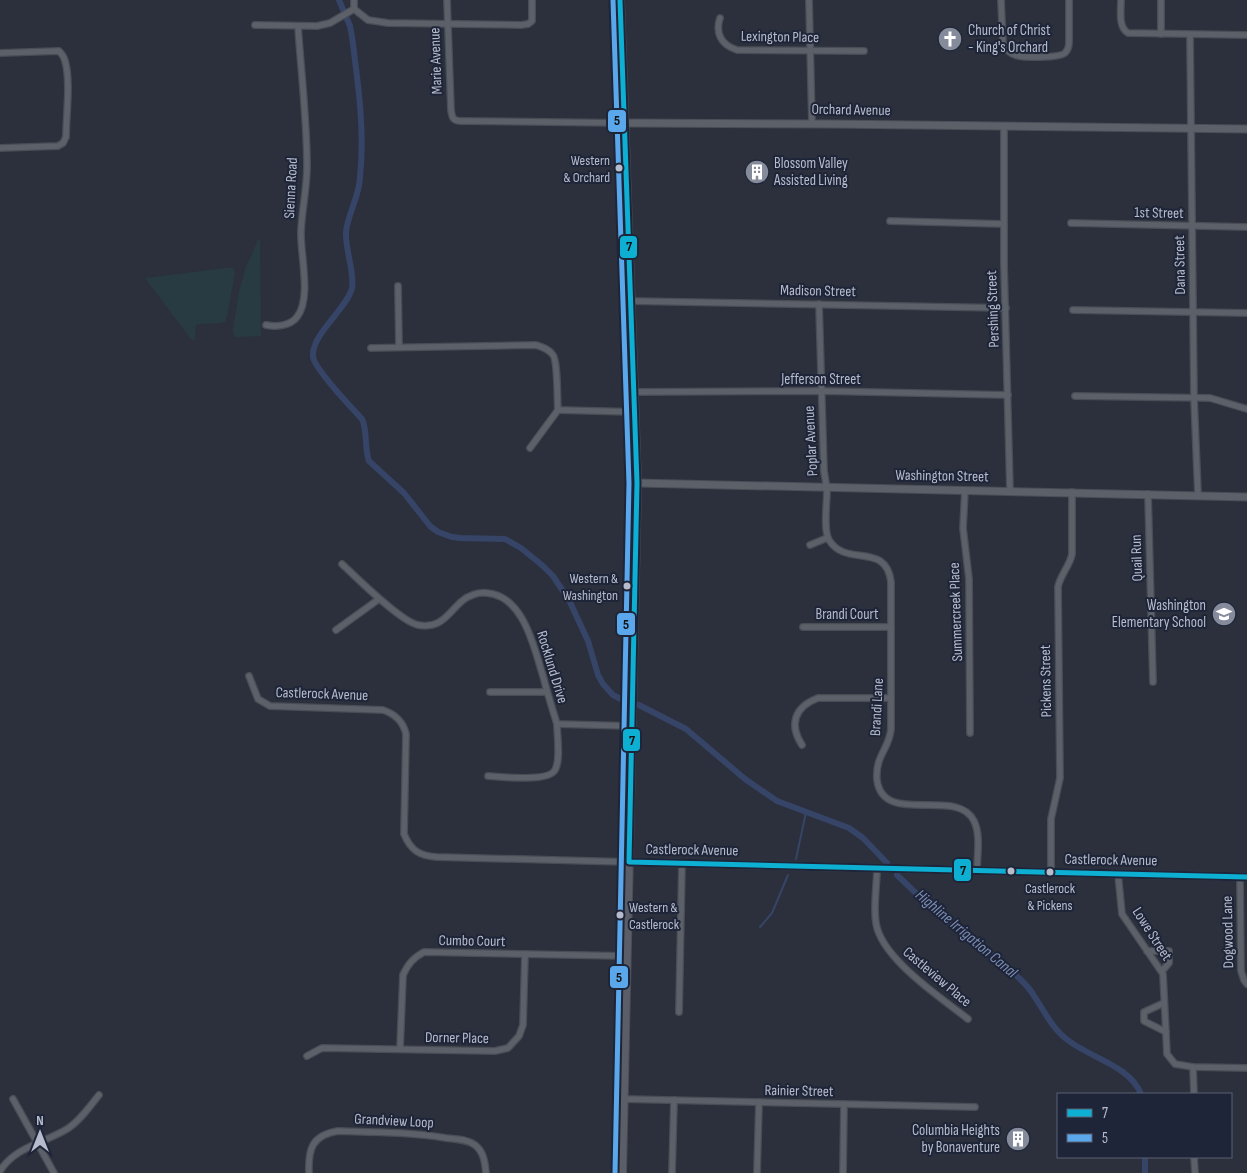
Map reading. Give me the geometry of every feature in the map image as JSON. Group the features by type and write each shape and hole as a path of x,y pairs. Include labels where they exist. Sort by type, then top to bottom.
{"main road":[{"path":"620,0 637,483 622,1173"}],"street":[{"path":"354,0 354,10"},
{"name":"Marie Avenue","path":"447,0 451,110 452,117 455,120"},
{"path":"354,10 368,20 388,23 521,25 532,21 532,0"},
{"path":"809,0 812,124"},
{"path":"1001,0 1003,45 1010,53 1022,57 1054,56 1065,53 1069,42 1069,0"},
{"path":"1121,0 1121,24 1125,31 1136,34 1247,35"},
{"path":"1161,0 1161,34"},
{"path":"255,25 298,26 323,24 341,18 354,10"},
{"name":"Lexington Place","path":"720,18 718,30 722,40 732,48 745,50 864,51"},
{"name":"Sienna Road","path":"266,324 276,326 297,317 302,308 304,296 301,229 307,167 298,26"},
{"name":"Dana Street","path":"1190,35 1194,398 1198,495"},
{"path":"0,53 58,51 63,56 66,64 66,137 63,143 58,146 0,148"},
{"name":"Orchard Avenue","path":"455,120 470,122 1247,129"},
{"name":"Pershing Street","path":"1004,126 1004,224 1010,491"},
{"path":"890,221 1004,224"},
{"name":"1st Street","path":"1071,223 1247,227"},
{"path":"398,286 399,347"},
{"name":"Madison Street","path":"630,301 1006,308"},
{"name":"Poplar Avenue","path":"819,304 824,470 827,488"},
{"path":"1073,310 1247,313"},
{"path":"371,348 536,345 548,350 555,359 558,410 530,448"},
{"name":"Jefferson Street","path":"634,392 821,391 1008,395"},
{"path":"1075,396 1214,398 1247,409"},
{"path":"558,410 634,412"},
{"name":"Washington Street","path":"637,483 1247,497"},
{"path":"810,545 827,538 827,488"},
{"name":"Summercreek Place","path":"965,490 963,528 969,579 970,733"},
{"name":"Pickens Street","path":"1051,873 1051,819 1060,778 1058,587 1072,554 1072,492"},
{"name":"Quail Run","path":"1148,494 1153,682"},
{"name":"Brandi Lane","path":"827,538 832,545 842,552 850,555 864,555 875,558 887,568 891,582 891,737 879,757 878,780 881,790 892,801 903,805 952,806 966,811 973,818 977,829 978,871"},
{"name":"Rocklund Drive","path":"342,564 379,599 410,622 424,626 441,623 463,600 470,596 490,593 505,599 525,622 532,638 557,724 631,726"},
{"path":"336,630 379,599"},
{"name":"Brandi Court","path":"803,626 891,627"},
{"name":"Castlerock Avenue","path":"249,676 258,699 270,706 383,710 390,712 400,720 406,734 404,834 412,849 418,854 426,856 1243,877"},
{"path":"490,692 547,692"},
{"path":"802,745 796,735 795,722 803,705 810,701 818,698 891,698"},
{"path":"488,776 544,777 554,773 557,759 557,724"},
{"path":"679,1012 682,863"},
{"name":"Castleview Place","path":"877,868 876,922 878,934 884,944 898,962 968,1019"},
{"name":"Lowe Street","path":"1118,874 1122,914 1164,974 1166,1054 1175,1064 1194,1067"},
{"name":"Dogwood Lane","path":"1243,877 1241,971 1247,984"},
{"path":"1147,951 1169,951 1169,963 1162,971"},
{"name":"Cumbo Court","path":"400,1050 403,975 407,965 414,957 424,952 626,956"},
{"name":"Dorner Place","path":"307,1056 322,1048 495,1051 508,1048 519,1036 523,1025 525,954"},
{"path":"1164,1003 1144,1012 1144,1021 1166,1032"},
{"path":"1194,1093 1194,1067 1247,1068"},
{"path":"0,1171 19,1152 68,1128 99,1095"},
{"path":"13,1099 36,1144 54,1173"},
{"name":"Rainier Street","path":"623,1099 975,1107"},
{"path":"672,1173 674,1100"},
{"path":"757,1173 759,1102"},
{"path":"842,1173 844,1104"},
{"name":"Grandview Loop","path":"309,1173 309,1157 315,1141 329,1132 338,1131 425,1134 466,1140 475,1145 482,1153 486,1173"},
{"path":"1194,1158 1194,1173"}],"shaded area":[{"path":"258,240 260,240 261,336 235,337 233,331 239,292 245,270"},
{"path":"233,268 235,272 225,322 196,325 195,340 191,339 145,278"}],"waterway":[{"name":"Highline Irrigation Canal","path":"339,0 350,26 352,37 362,142 359,185 346,232 353,282 349,296 318,339 314,348 313,357 315,363 334,389 362,419 369,461 404,493 430,526 438,532 452,537 505,539 521,548 553,576 569,600 588,641 598,675 603,684 613,695 627,702"},
{"name":"Highline Irrigation Canal","path":"639,705 686,729 745,779 777,801 849,828 863,838 887,863"},
{"path":"796,859 806,812"},
{"path":"760,927 772,913 788,875"},
{"name":"Highline Irrigation Canal","path":"897,875 936,912 1017,976 1030,990 1063,1037 1119,1069 1136,1084 1140,1093"},
{"name":"Highline Irrigation Canal","path":"1145,1158 1145,1173"}],"transit line":[{"name":"5","path":"613,0 629,483 615,1173"},
{"name":"7","path":"620,0 637,483 629,862 1247,877"}],"place":[{"name":"Church of Christ - King's Orchard","path":"950,39"},
{"name":"Western & Orchard","path":"619,168"},
{"name":"Blossom Valley Assisted Living","path":"757,172"},
{"name":"Western & Washington","path":"627,586"},
{"name":"Washington Elementary School","path":"1224,614"},
{"name":"Castlerock & Pickens","path":"1050,872"},
{"name":"Western & Castlerock","path":"620,915"},
{"name":"Columbia Heights by Bonaventure","path":"1018,1139"}]}
